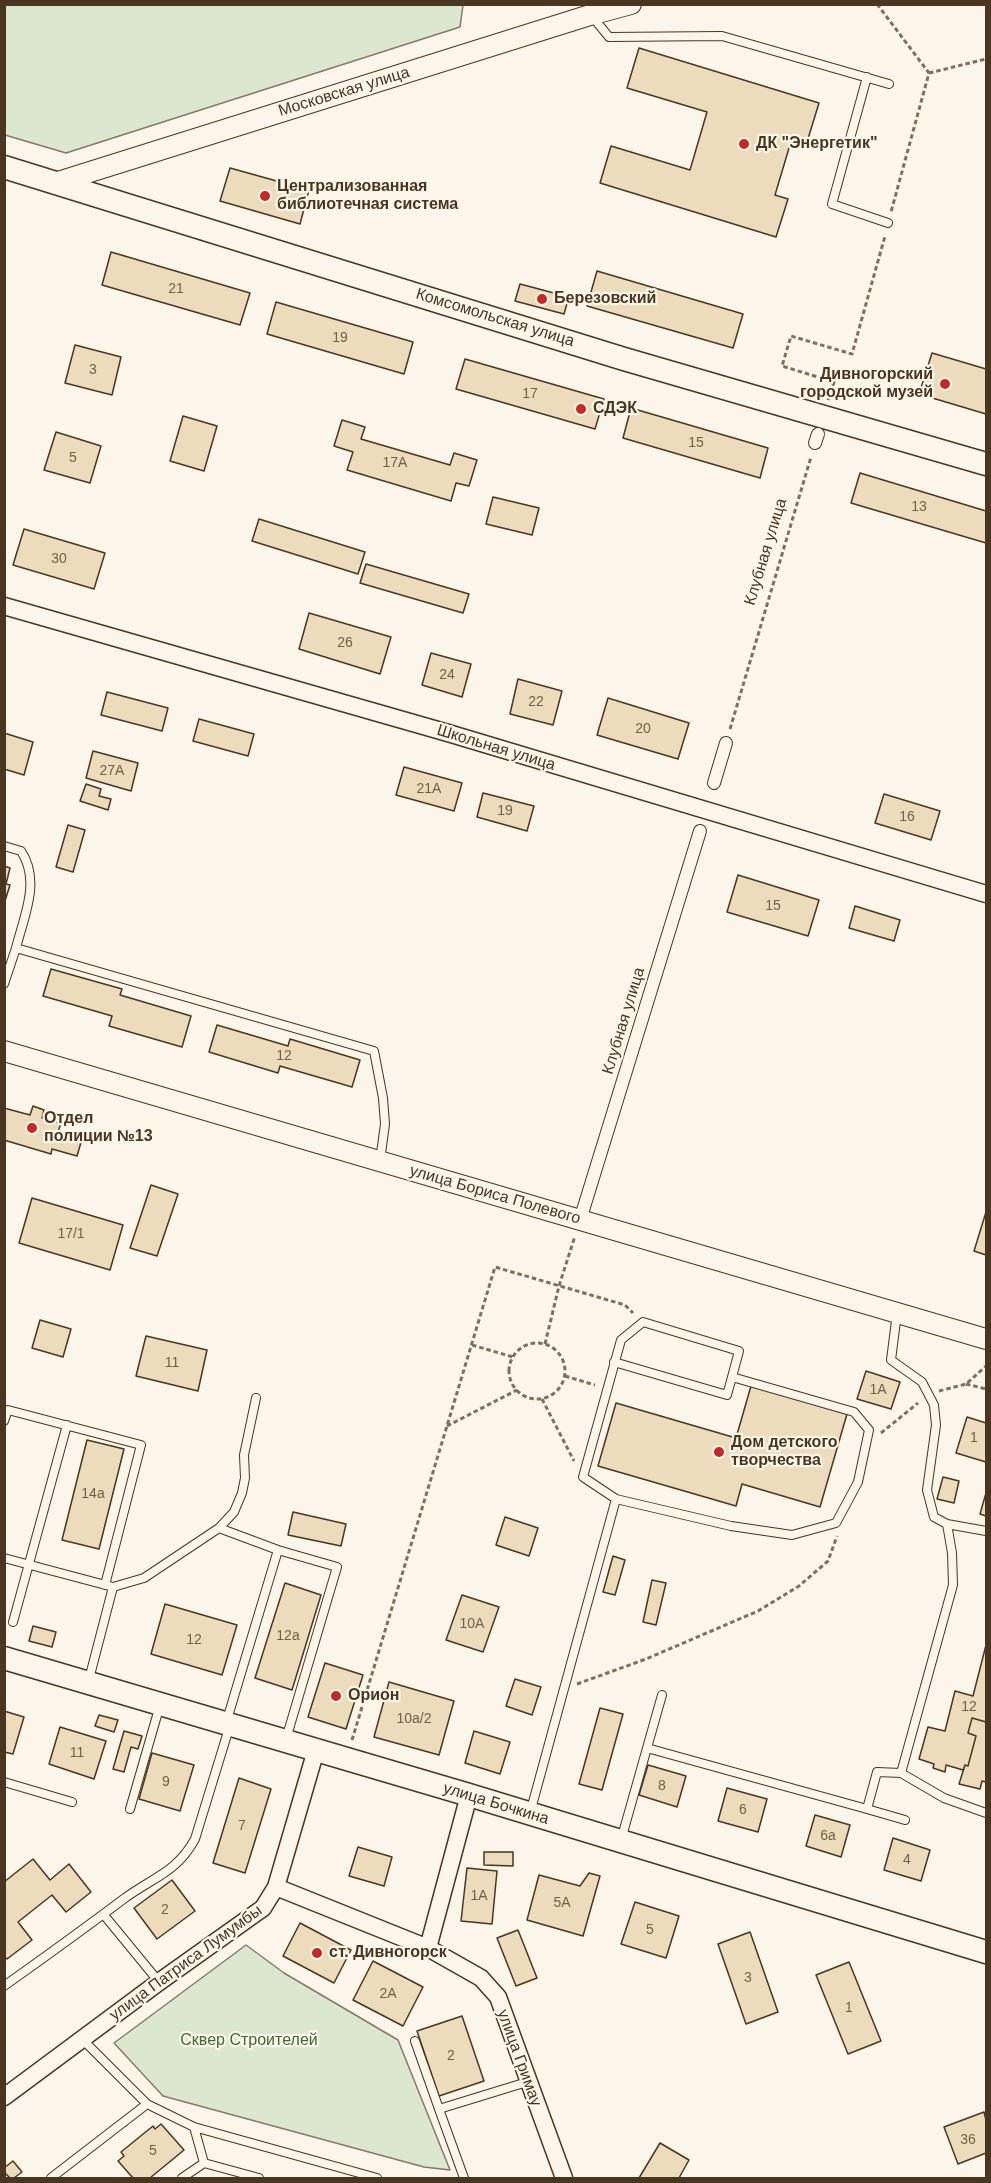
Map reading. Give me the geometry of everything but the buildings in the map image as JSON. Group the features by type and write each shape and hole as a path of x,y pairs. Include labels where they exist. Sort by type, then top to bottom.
{"main road":[{"name":"Комсомольская улица","path":"4,167 613,355 987,464"},
{"name":"улица Бочкина","path":"4,1658 469,1795 987,1952"}],"street":[{"name":"Московская улица","path":"58,182 631,4"},
{"name":"Школьная улица","path":"4,606 459,736 987,894"},
{"path":"714,783 726,743"},
{"name":"Клубная улица","path":"580,1220 700,831"},
{"name":"улица Бориса Полевого","path":"4,1051 987,1339"},
{"name":"улица Патриса Лумумбы","path":"4,2097 263,1908 276,1887 316,1750"},
{"path":"428,1948 469,1795"},
{"name":"улица Гримау","path":"276,1887 428,1948 482,1978 498,1997 527,2082 564,2178"}],"lane":[{"path":"590,15 609,37 722,36 889,84"},
{"path":"867,77 832,204 888,223"},
{"path":"4,846 21,851 31,872 32,885 4,984"},
{"path":"16,948 374,1051 383,1098 385,1125 380,1161"},
{"path":"897,1312 891,1360 921,1382 934,1405 936,1425 927,1490 934,1517 947,1524 987,1531"},
{"path":"614,1362 727,1395 732,1377 740,1351 643,1322 621,1340 614,1362 583,1478 616,1499 731,1526 792,1535 836,1523 858,1482 869,1430 854,1412 732,1377"},
{"path":"4,1558 109,1586 144,1578 219,1528 234,1512 245,1478 244,1455 256,1398"},
{"path":"4,1421 6,1407 141,1445 88,1683"},
{"path":"13,1622 67,1425"},
{"path":"530,1814 616,1499"},
{"path":"901,1773 953,1586 952,1553 947,1524"},
{"path":"219,1528 278,1550 337,1567 286,1741"},
{"path":"4,1986 146,1883 175,1866 186,1854 195,1839 278,1550"},
{"path":"620,1842 662,1695"},
{"path":"130,1809 160,1704"},
{"path":"647,1748 905,1820"},
{"path":"867,1809 877,1772 901,1773 944,1798 987,1813"},
{"path":"4,1782 72,1802"},
{"path":"104,1915 159,1982"},
{"path":"82,2039 147,2104 194,2127 377,2178"},
{"path":"415,2041 464,2178"},
{"path":"439,2109 527,2082"},
{"path":"51,2178 147,2104"},
{"path":"194,2127 204,2163"},
{"path":"204,2163 234,2175 259,2178"},
{"path":"182,2178 204,2163"}],"path":[{"path":"877,4 929,73"},
{"path":"929,73 987,58"},
{"path":"827,405 834,382 782,366 791,336 852,354 929,73"},
{"name":"Клубная улица","path":"726,743 817,439"},
{"path":"545,1344 580,1220"},
{"path":"347,1759 495,1267 625,1305 643,1322"},
{"path":"545,1344 559,1353 563,1360 565,1376 555,1394 542,1399 533,1399 517,1390 509,1374 513,1357 527,1345 545,1344"},
{"path":"472,1345 513,1357"},
{"path":"866,1445 929,1394 966,1384 987,1366"},
{"path":"565,1376 607,1388"},
{"path":"966,1384 987,1389"},
{"path":"447,1426 517,1390"},
{"path":"542,1399 583,1478"},
{"path":"564,1689 646,1659 758,1611 800,1586 828,1561 837,1539 840,1514"}],"green space":[{"path":"4,5 463,5 460,27 66,153 5,135"},
{"name":"Сквер Строителей","path":"246,1945 284,1973 398,2040 450,2170 424,2167 163,2096 114,2043"}],"place":[{"name":"ДК \"Энергетик\"","path":"744,144"},
{"name":"Централизованная библиотечная система","path":"265,196"},
{"name":"Березовский","path":"542,299"},
{"name":"Дивногорский городской музей","path":"945,384"},
{"name":"СДЭК","path":"581,409"},
{"name":"Отдел полиции №13","path":"32,1128"},
{"name":"Дом детского творчества","path":"719,1452"},
{"name":"Орион","path":"336,1696"},
{"name":"ст. Дивногорск","path":"317,1953"}]}
